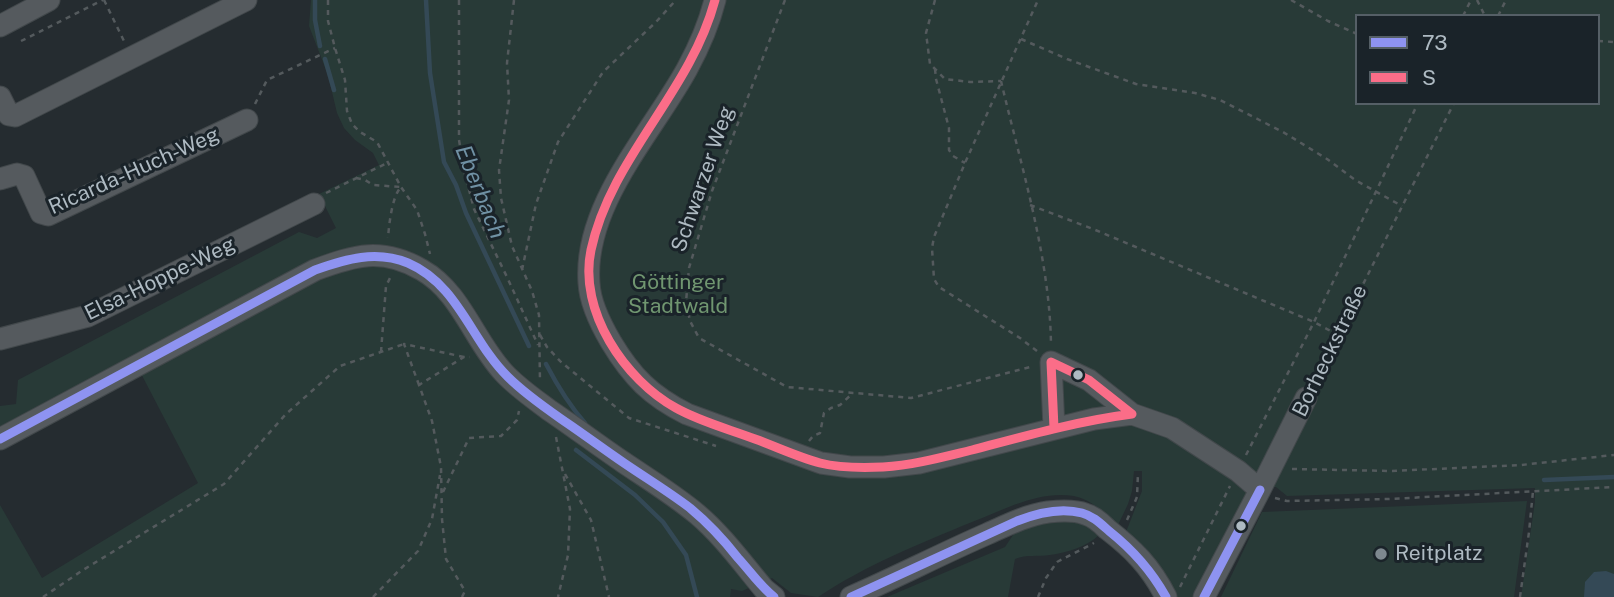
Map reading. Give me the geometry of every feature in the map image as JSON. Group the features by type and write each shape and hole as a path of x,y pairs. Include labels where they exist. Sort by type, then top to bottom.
{"street":[{"path":"0,26 49,0"},
{"path":"0,97 9,115 15,116 246,0"},
{"path":"715,0 707,26 687,70 611,192 593,242 589,283 592,302 608,338 624,364 644,387 667,404 687,414 821,463 850,467 919,463 1054,428 1132,414"},
{"name":"Ricarda-Huch-Weg","path":"0,179 17,174 24,176 41,213 47,215 247,120"},
{"name":"Elsa-Hoppe-Weg","path":"0,339 88,316 314,204"},
{"path":"0,439 315,270 348,258 392,258 435,278 450,294 489,356 505,374 588,439 697,514 774,597"},
{"path":"1054,428 1051,362 1089,380 1132,414 1172,428 1238,471 1260,490"},
{"name":"Borheckstraße","path":"1204,597 1306,398"},
{"path":"851,597 1019,520 1048,512 1085,513 1096,520 1143,561 1166,597"}],"path":[{"path":"22,41 104,0 132,57"},
{"path":"328,0 328,22 345,80 347,111 352,124 377,142 401,187 417,210 435,278"},
{"path":"459,0 459,140 464,170 474,209 540,348"},
{"path":"514,0 507,63 509,100 499,170 501,198 512,246 532,291 539,315 538,402 564,471 591,520 609,597"},
{"path":"522,270 536,204 558,142 603,72 676,0"},
{"name":"Schwarzer Weg","path":"785,0 712,191 689,268 686,302 690,321 699,338 787,387 911,398 1051,362"},
{"path":"935,0 926,33 930,64 945,79 970,82 1002,81"},
{"path":"1038,0 965,163 934,237 932,248 934,279 939,287 1020,338 1051,362"},
{"path":"1291,0 1355,33"},
{"path":"1020,39 1136,84 1195,93 1220,100 1327,159 1356,180 1402,206"},
{"path":"247,120 267,80 335,48"},
{"path":"935,69 949,128 948,150 965,163"},
{"path":"1002,81 1043,257 1051,314 1051,362"},
{"path":"1175,597 1314,322 1417,105"},
{"name":"Borheckstraße","path":"1306,398 1453,105"},
{"path":"314,204 323,195 389,162"},
{"path":"356,178 373,186 401,187"},
{"path":"381,352 386,286 392,258 389,222 396,192 401,187"},
{"path":"1030,205 1314,322 1338,335"},
{"path":"404,344 432,421 441,467 446,559 466,591 462,597"},
{"path":"43,597 224,484 286,414 341,366 404,344 464,357 489,356"},
{"path":"419,385 464,357"},
{"path":"798,455 813,436 820,433 824,413 840,405 853,393"},
{"path":"441,495 469,438 501,436 538,402"},
{"path":"1271,469 1405,470 1521,465 1614,455"},
{"path":"373,597 418,551 432,519 441,467"},
{"path":"558,597 568,555 570,509 564,471"},
{"path":"1038,597 1057,562 1122,528 1137,497 1138,473"},
{"path":"1260,490 1287,501 1389,499 1614,487"},
{"path":"1520,597 1533,491"}],"green space":[{"name":"Göttinger Stadtwald","path":"311,0 1614,0 1614,597 1521,597 1535,488 1287,496 1276,487 1249,490 1193,597 1172,597 1147,550 1126,532 1142,491 1142,471 1134,471 1132,491 1118,525 1086,500 1074,496 1035,498 932,538 855,575 818,597 791,593 772,578 742,591 731,589 730,597 0,597 0,505 42,578 198,483 135,362 0,431 0,406 16,404 18,380 299,232 317,238 336,228 319,194 379,165 373,153 344,128 337,113 328,75 309,26"},
{"name":"Reitplatz","path":"1527,501 1514,597 1221,597 1262,512"},
{"path":"1082,520 1099,535 1070,551 1015,559 1008,597 887,597 1005,547 1017,529 1031,523"}],"water":[{"path":"1606,571 1614,574 1614,597 1584,597 1585,582 1594,572"}],"waterway":[{"path":"315,0 315,20 320,46"},
{"name":"Eberbach","path":"426,0 430,73 444,162 529,346"},
{"path":"325,59 334,90"},
{"path":"546,364 585,423"},
{"name":"Eberbach","path":"576,450 635,495 663,522 686,555 697,597"},
{"path":"1544,480 1614,477"}],"transit line":[{"name":"S","path":"715,0 688,65 615,185 601,216 591,250 589,273 599,319 623,362 639,380 657,396 695,417 812,461 843,467 883,467 917,463 1032,434 1132,414"},
{"name":"73","path":"0,439 315,270 361,257 396,259 425,273 440,285 495,363 515,384 690,508 716,532 774,597"},
{"name":"S","path":"1054,428 1051,362 1089,380 1132,414"},
{"name":"73","path":"1204,597 1260,490"},
{"name":"73","path":"851,597 1017,521 1057,511 1082,513 1099,523 1134,553 1166,597"}],"place":[{"name":"Reitplatz","path":"1381,554"}]}
